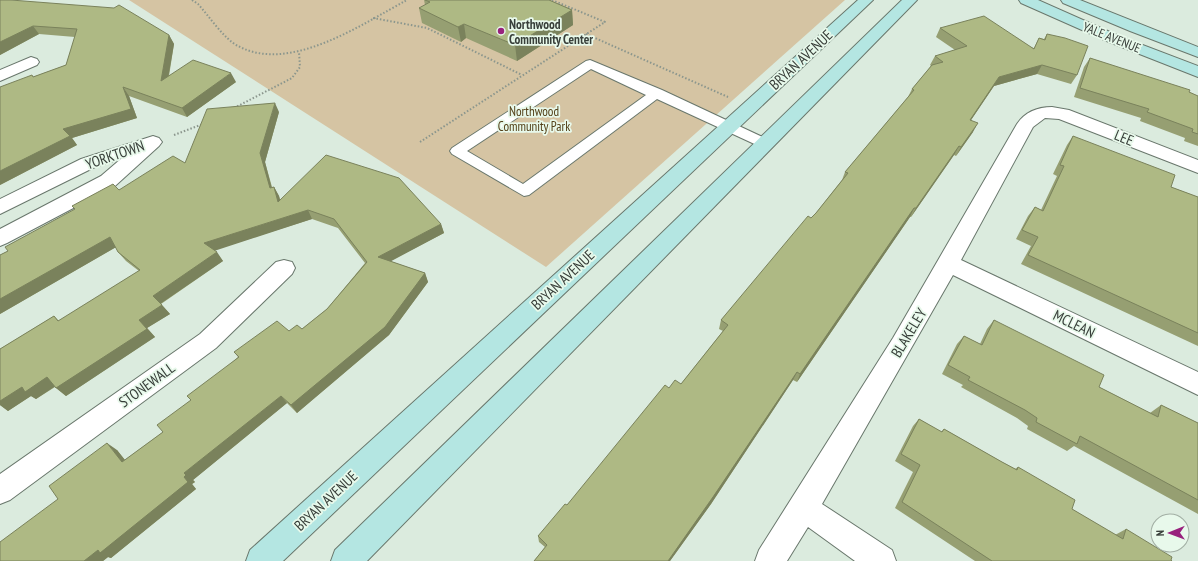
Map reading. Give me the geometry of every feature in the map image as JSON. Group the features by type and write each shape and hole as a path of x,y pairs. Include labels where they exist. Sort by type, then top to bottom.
{"main road":[{"name":"BRYAN AVENUE","path":"261,561 866,0"},
{"path":"346,561 910,0"},
{"name":"YALE AVENUE","path":"1026,0 1114,39 1198,72"},
{"name":"YALE AVENUE","path":"1068,0 1198,52"}],"street":[{"path":"0,76 31,62"},
{"name":"LEE","path":"1050,111 1088,123 1198,167"},
{"name":"BLAKELEY","path":"770,561 804,508 950,264 1026,124 1033,116 1050,111"},
{"name":"YORKTOWN","path":"0,207 88,162 153,142"},
{"name":"YORKTOWN","path":"0,238 108,181 153,142"},
{"name":"MCLEAN","path":"950,264 1198,384"},
{"name":"STONEWALL","path":"0,490 208,341 284,268"},
{"path":"804,508 881,561"}],"lane":[{"path":"657,93 524,191 457,151 590,64 657,93 766,144"}],"path":[{"path":"192,0 198,4 236,45 261,56 277,56 313,48 407,0"},
{"path":"420,142 605,22 552,0"},
{"path":"372,18 427,28 522,76"},
{"path":"586,34 750,107"},
{"path":"230,109 292,78 300,67 299,52"},
{"path":"153,142 189,130 203,123"}],"green space":[{"name":"Northwood Community Park","path":"129,0 845,0 546,267"}],"building":[{"path":"0,0 114,8 119,5 169,35 161,81 193,60 231,73 182,108 123,87 131,109 63,129 70,136 0,171 0,87 32,75 33,77 66,65 77,29 33,26 0,42"},
{"path":"425,0 549,0 572,10 515,45 464,24 458,27 419,8 430,2"},
{"path":"984,16 1034,49 1039,38 1045,40 1047,34 1065,38 1088,46 1077,75 1042,65 999,77 970,120 978,123 961,147 959,146 916,208 914,208 800,374 797,372 668,561 534,561 547,545 538,536 565,504 567,505 665,385 669,388 675,380 681,384 728,325 721,320 808,216 811,218 816,213 848,173 845,172 914,90 912,89 932,65 943,62 935,56 967,46 940,28"},
{"path":"1090,58 1190,90 1189,92 1198,96 1198,134 1192,132 1193,129 1147,112 1149,109 1080,88"},
{"path":"275,103 260,153 270,188 274,187 278,202 326,155 399,178 441,224 378,257 425,273 385,327 291,405 281,396 184,473 186,475 184,477 188,482 100,553 98,550 84,561 0,561 0,542 58,499 49,486 107,443 122,462 163,432 157,425 191,400 187,396 239,357 234,352 277,321 289,331 297,325 302,329 327,309 367,262 334,219 308,210 204,243 217,252 153,296 162,305 139,320 147,329 56,388 47,377 25,392 22,387 0,401 0,349 54,316 58,321 140,270 118,252 110,237 0,299 0,255 8,251 5,247 75,209 72,206 113,184 119,190 173,156 185,163 207,109"},
{"path":"1073,136 1175,175 1171,187 1198,197 1198,333 1028,255 1038,237 1022,230 1035,207 1043,211 1064,166 1060,165"},
{"path":"994,320 1104,375 1099,387 1158,417 1161,405 1198,423 1198,500 1080,436 1077,444 1036,422 1037,418 1025,410 968,380 970,377 948,365 964,336 982,345"},
{"path":"919,419 942,432 944,429 1017,470 1018,467 1075,500 1072,509 1123,539 1126,529 1150,544 1150,553 1165,553 1172,557 1172,561 992,561 902,502 920,465 901,454"}],"place":[{"name":"Northwood Community Center","path":"501,31"}]}
